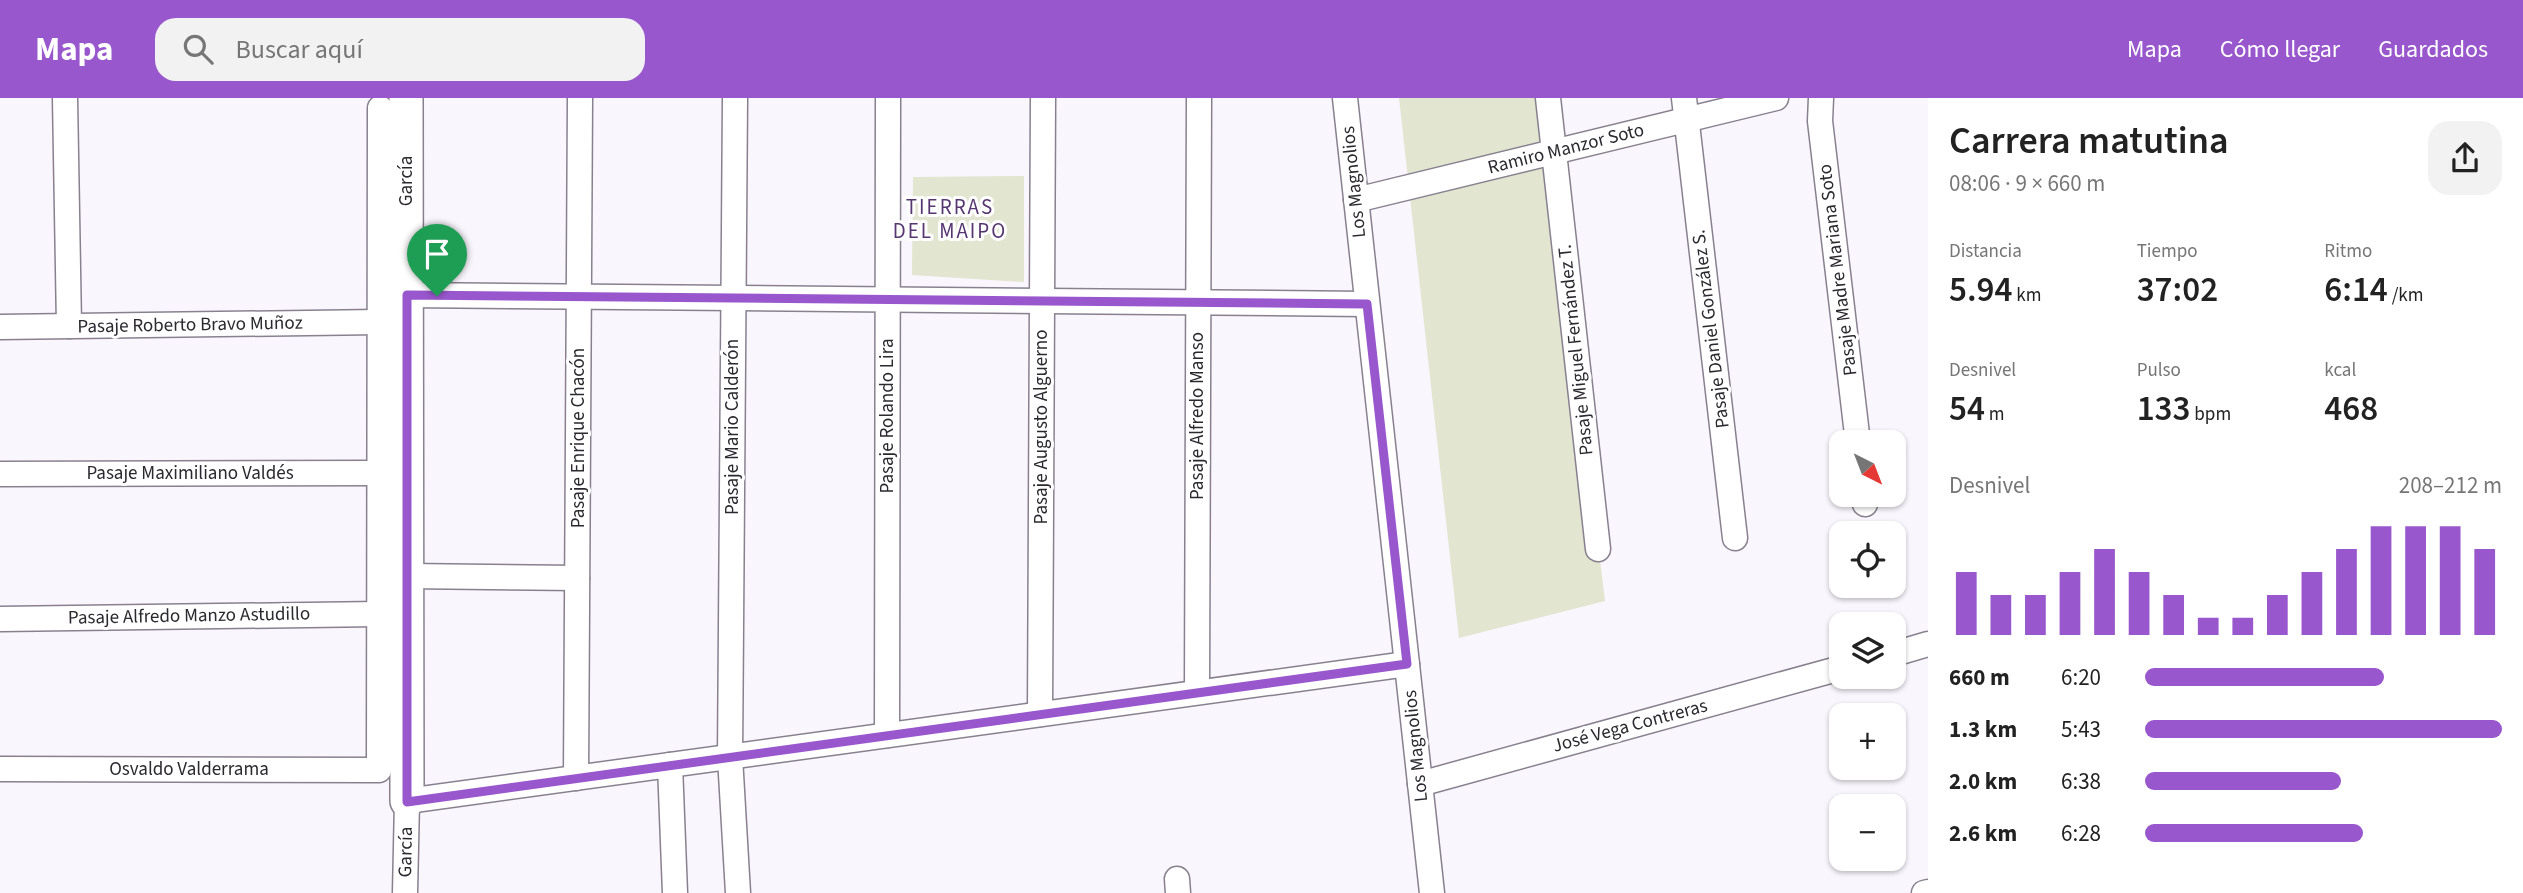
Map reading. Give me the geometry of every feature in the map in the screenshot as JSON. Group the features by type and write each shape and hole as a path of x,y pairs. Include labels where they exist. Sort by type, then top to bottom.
{"street":[{"path":"65,98 69,326"},
{"name":"Pasaje Enrique Chacón","path":"576,778 580,98"},
{"name":"Pasaje Mario Calderón","path":"735,98 730,757 738,893"},
{"name":"Pasaje Rolando Lira","path":"887,735 888,98"},
{"name":"Pasaje Augusto Alguerno","path":"1040,714 1043,98"},
{"name":"Pasaje Alfredo Manso","path":"1197,692 1199,98"},
{"name":"Los Magnolios","path":"1345,98 1432,893"},
{"name":"Pasaje Miguel Fernández T.","path":"1548,98 1598,549"},
{"name":"Ramiro Manzor Soto","path":"1356,200 1554,152 1686,109 1776,98"},
{"name":"Pasaje Madre Mariana Soto","path":"1821,98 1821,121 1857,430"},
{"name":"García","path":"393,103 407,295 405,893"},
{"name":"García","path":"379,770 379,323 393,103"},
{"name":"Pasaje Daniel González S.","path":"1686,109 1735,538"},
{"path":"407,295 1367,304"},
{"name":"Pasaje Roberto Bravo Muñoz","path":"0,327 379,323"},
{"name":"Pasaje Maximiliano Valdés","path":"0,474 379,473"},
{"path":"407,576 577,578"},
{"name":"Pasaje Alfredo Manzo Astudillo","path":"0,619 379,614"},
{"path":"1906,650 1928,644"},
{"path":"407,802 1407,664"},
{"name":"José Vega Contreras","path":"1420,784 1829,671"},
{"path":"670,765 675,893"},
{"name":"Osvaldo Valderrama","path":"0,769 379,770"}],"green space":[{"path":"1399,98 1544,98 1605,601 1459,638"},
{"path":"1024,176 1024,282 912,275 913,177"}],"district":[{"name":"TIERRAS DEL MAIPO","path":"950,219"}],"route":[{"path":"407,295 437,296 1367,304 1407,664 407,802 407,295"}]}
